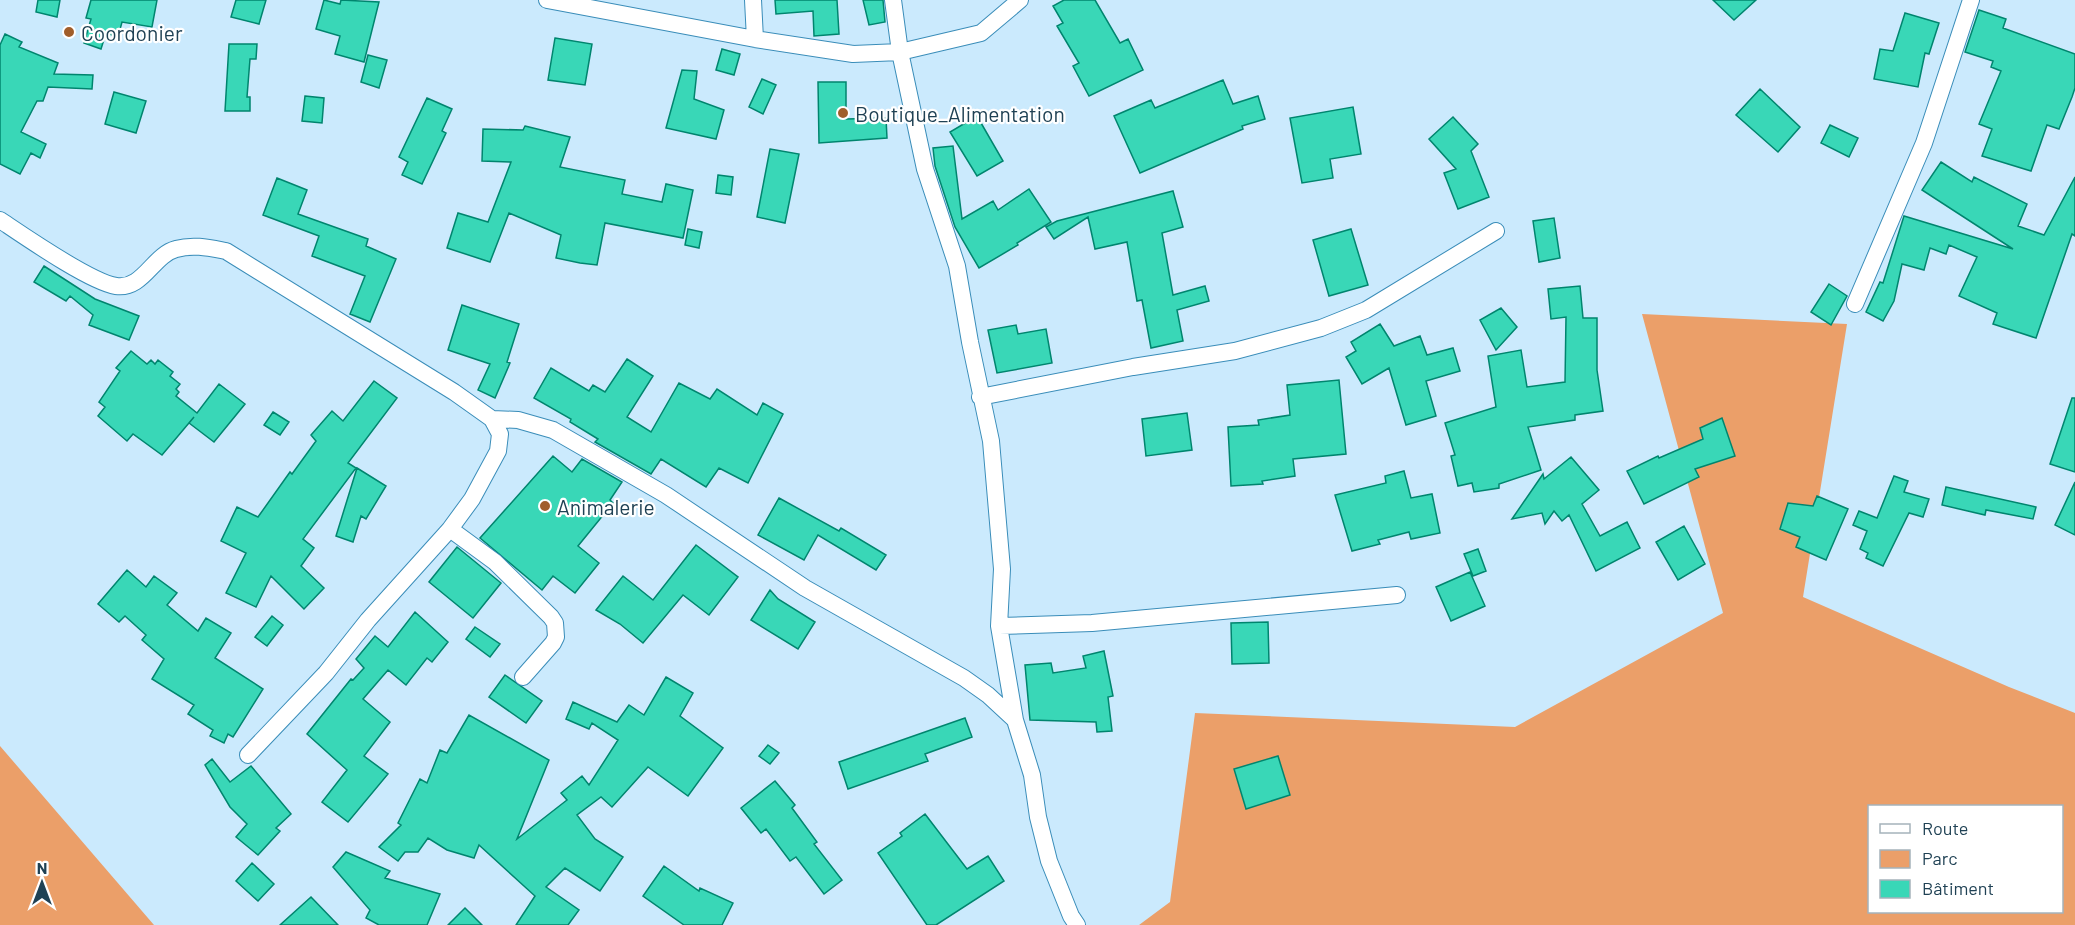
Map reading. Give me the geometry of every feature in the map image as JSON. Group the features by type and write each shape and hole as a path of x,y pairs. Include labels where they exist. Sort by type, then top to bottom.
{"street":[{"path":"548,0 755,39 854,54 900,52 981,33 1020,0"},
{"path":"753,0 755,39"},
{"path":"893,0 900,52 925,169 957,266 980,397 991,441 1001,558 999,626 1015,720 1032,775 1038,817 1049,861 1071,916 1077,925"},
{"path":"1855,304 1924,142 1971,0"},
{"path":"0,220 94,278 116,286 133,284 174,249 200,246 226,251 454,392 492,419 500,434 498,451 472,499 450,530 368,620 327,673 249,755"},
{"path":"980,397 1133,367 1235,351 1321,328 1366,310 1496,231"},
{"path":"492,419 518,420 553,430 586,448 666,495 805,588 964,678 988,695 1015,720"},
{"path":"450,530 495,562 555,623 554,643 523,677"},
{"path":"999,626 1104,622 1397,595"}],"green space":[{"path":"1642,314 1847,324 1803,597 2009,687 2075,713 2075,925 1139,925 1170,902 1195,713 1515,727 1723,613"},
{"path":"0,746 154,925 0,925"}],"building":[{"path":"38,0 60,0 57,17 36,12"},
{"path":"91,0 157,0 152,27 122,22 118,37 106,33 101,49 84,43 91,19 86,18"},
{"path":"236,0 266,0 259,24 231,17"},
{"path":"324,0 340,4 341,0 379,2 364,62 335,54 340,36 316,29"},
{"path":"775,0 837,0 839,34 814,36 813,11 776,14"},
{"path":"863,0 883,0 885,22 869,25"},
{"path":"1064,0 1095,0 1120,43 1128,39 1143,70 1089,96 1073,66 1079,63 1057,26 1063,23 1053,6"},
{"path":"1713,0 1756,0 1734,20"},
{"path":"1979,10 2006,19 2003,28 2075,54 2075,88 2072,97 2059,129 2047,125 2031,171 1982,156 1992,129 1979,124 2001,71 1991,67 1993,61 1965,52"},
{"path":"1905,13 1939,23 1929,54 1925,53 1918,87 1874,79 1880,49 1893,51"},
{"path":"5,34 22,42 19,47 58,63 54,74 93,75 92,89 48,87 43,101 37,101 21,132 46,144 40,158 31,153 20,174 0,164 0,45"},
{"path":"555,38 592,44 585,85 548,80"},
{"path":"229,44 257,44 256,59 250,59 247,97 250,97 250,111 225,111"},
{"path":"722,49 740,54 734,75 716,70"},
{"path":"368,55 387,60 379,88 361,82"},
{"path":"682,70 697,71 694,99 724,110 716,139 666,128"},
{"path":"762,79 776,85 763,114 749,107"},
{"path":"1223,80 1233,104 1258,96 1265,119 1242,126 1243,129 1140,173 1114,116 1151,100 1155,108"},
{"path":"818,82 846,82 846,119 886,118 887,138 819,143"},
{"path":"1760,89 1800,127 1778,152 1736,115"},
{"path":"114,92 146,101 136,133 105,124"},
{"path":"305,96 324,98 322,123 302,121"},
{"path":"427,98 452,109 442,131 446,133 422,184 402,175 408,162 399,157"},
{"path":"1353,107 1361,154 1330,159 1333,178 1302,183 1290,118"},
{"path":"977,116 1003,161 977,176 950,132"},
{"path":"1453,117 1478,144 1471,151 1489,197 1458,209 1444,173 1456,169 1429,139"},
{"path":"1830,125 1858,138 1849,157 1821,143"},
{"path":"525,126 570,137 560,167 625,180 622,194 662,202 666,184 693,190 683,238 605,223 597,265 580,263 556,258 561,235 509,213 490,262 447,248 458,213 488,222 511,162 482,161 483,129 523,130"},
{"path":"953,146 962,219 993,201 998,210 1029,189 1051,222 979,268 955,227 935,166 933,148"},
{"path":"770,149 799,154 785,223 757,217"},
{"path":"1941,162 1972,182 1974,177 2027,204 2018,226 2044,235 2075,177 2075,236 2072,234 2036,338 1993,324 1997,313 1959,296 1977,257 1949,245 1946,254 1930,248 1924,270 1902,264 1894,301 1883,321 1866,312 1880,282 1883,283 1904,216 2013,249 1922,190"},
{"path":"718,175 733,177 731,195 716,193"},
{"path":"277,178 307,190 298,214 368,239 366,246 396,259 370,322 350,314 365,276 312,256 319,236 263,215"},
{"path":"1173,191 1183,227 1162,233 1173,295 1205,286 1209,301 1177,310 1183,341 1151,348 1142,300 1137,301 1127,242 1095,249 1088,217 1054,239 1046,227 1057,221"},
{"path":"1554,218 1560,258 1539,262 1533,221"},
{"path":"688,229 702,232 699,248 685,245"},
{"path":"1351,229 1368,285 1329,296 1313,240"},
{"path":"44,266 95,299 139,316 129,340 89,325 93,315 70,296 66,301 34,282"},
{"path":"1829,284 1847,296 1831,325 1811,312"},
{"path":"1580,286 1583,318 1597,318 1597,370 1603,411 1575,415 1575,420 1528,427 1541,470 1499,484 1499,488 1474,492 1472,483 1458,486 1451,456 1455,455 1445,423 1496,407 1488,356 1521,350 1527,387 1565,382 1566,317 1551,319 1548,289"},
{"path":"462,305 519,324 507,362 510,363 495,398 478,390 490,364 448,350"},
{"path":"1501,308 1517,327 1496,350 1480,320"},
{"path":"1380,324 1394,346 1420,336 1427,355 1453,348 1460,371 1426,381 1436,416 1406,425 1389,368 1362,384 1346,357 1356,351 1351,342"},
{"path":"1016,325 1018,334 1046,329 1052,363 997,373 988,330"},
{"path":"131,351 147,364 151,360 155,364 158,360 173,372 170,376 180,384 176,389 179,392 176,396 197,413 219,384 245,404 214,442 189,423 194,417 162,455 133,434 127,441 98,416 105,407 99,402 120,371 116,368"},
{"path":"627,359 653,376 627,417 651,432 679,383 710,399 717,389 757,415 763,403 783,414 748,483 719,468 706,487 661,459 651,474 595,442 598,439 570,422 571,419 534,398 551,368 589,391 593,385 605,392"},
{"path":"1339,380 1346,454 1293,459 1295,476 1262,481 1263,484 1231,486 1228,427 1259,425 1258,420 1290,415 1287,385"},
{"path":"374,381 397,398 348,463 356,468 303,539 314,548 301,566 324,588 304,609 271,576 256,607 226,593 246,553 221,541 237,507 258,517 290,472 292,474 316,441 311,435 332,411 343,421"},
{"path":"2072,398 2075,398 2075,472 2050,464"},
{"path":"273,412 289,422 280,435 264,425"},
{"path":"1187,413 1192,450 1146,456 1142,419"},
{"path":"1722,418 1735,456 1695,469 1699,477 1644,504 1627,471 1703,439 1700,428"},
{"path":"553,456 572,472 582,459 622,482 610,500 613,503 578,546 599,563 575,593 553,576 542,590 480,538"},
{"path":"1571,457 1599,490 1582,504 1600,536 1627,522 1640,548 1596,571 1569,515 1562,521 1554,511 1545,524 1542,513 1512,519 1543,474 1544,479"},
{"path":"357,468 386,486 366,519 361,516 353,542 336,536"},
{"path":"1404,471 1411,498 1432,494 1440,533 1411,539 1409,532 1378,540 1380,544 1352,551 1335,495 1386,483 1385,476"},
{"path":"1894,476 1908,481 1904,492 1929,499 1923,517 1909,513 1883,566 1866,558 1868,553 1860,549 1867,531 1853,525 1859,511 1877,518"},
{"path":"2075,482 2075,535 2055,525"},
{"path":"1946,487 2036,507 2033,519 1986,510 1985,515 1942,505"},
{"path":"1817,496 1848,509 1826,560 1796,547 1800,537 1780,529 1788,503 1813,506"},
{"path":"779,498 839,531 841,528 886,555 876,570 818,535 804,560 758,535"},
{"path":"1684,526 1705,564 1678,580 1656,542"},
{"path":"696,545 738,577 709,615 683,595 643,643 620,624 596,610 623,576 653,600"},
{"path":"457,547 501,583 473,618 429,582"},
{"path":"1478,549 1486,571 1473,576 1464,554"},
{"path":"127,570 146,587 154,576 177,593 167,605 198,631 206,618 231,633 215,658 263,689 233,737 228,734 224,743 210,736 213,730 188,714 194,705 152,679 164,659 142,640 146,635 125,616 119,622 98,604"},
{"path":"1470,572 1485,606 1451,621 1436,587"},
{"path":"770,590 778,599 815,622 798,649 751,620"},
{"path":"415,612 448,642 432,662 427,658 406,685 388,670 363,699 390,722 364,756 388,774 348,822 322,802 347,770 307,734 351,679 353,680 364,668 356,659 375,636 388,647"},
{"path":"272,616 283,625 267,646 255,637"},
{"path":"1268,622 1269,663 1232,664 1231,623"},
{"path":"475,627 500,644 490,657 466,639"},
{"path":"1104,651 1113,696 1108,697 1112,731 1097,732 1096,722 1030,720 1025,665 1051,663 1053,673 1086,668 1083,656"},
{"path":"505,675 542,701 526,723 489,697"},
{"path":"666,677 693,693 680,716 723,748 688,796 648,767 612,807 601,797 577,815 595,839 623,857 600,891 565,868 546,887 579,910 568,925 516,925 535,896 479,845 474,858 447,850 428,838 418,852 405,852 398,861 379,847 401,825 398,823 420,779 427,783 440,750 447,753 469,715 549,760 517,839 567,800 561,793 582,776 589,785 618,740 592,723 589,729 566,719 573,702 617,722 629,705 644,715"},
{"path":"965,718 972,737 925,754 928,761 848,789 839,762"},
{"path":"768,745 779,753 770,764 759,756"},
{"path":"1278,756 1290,795 1246,809 1234,769"},
{"path":"212,759 230,782 251,766 291,814 276,828 280,831 258,855 236,837 247,824 230,807 205,765"},
{"path":"775,781 795,805 792,808 817,842 814,844 842,880 824,894 796,857 790,861 766,829 761,833 741,808"},
{"path":"925,814 967,869 988,856 1004,881 936,925 927,925 878,853 902,836 900,833"},
{"path":"346,852 390,871 385,878 440,894 427,925 379,925 366,918 370,910 333,867"},
{"path":"252,863 274,884 258,901 236,881"},
{"path":"664,866 699,891 700,888 733,903 722,925 684,925 643,896"},
{"path":"311,897 338,925 280,925"},
{"path":"465,908 482,925 448,925"}],"place":[{"name":"Coordonier","path":"69,32"},
{"name":"Boutique_Alimentation","path":"843,113"},
{"name":"Animalerie","path":"545,506"}]}
